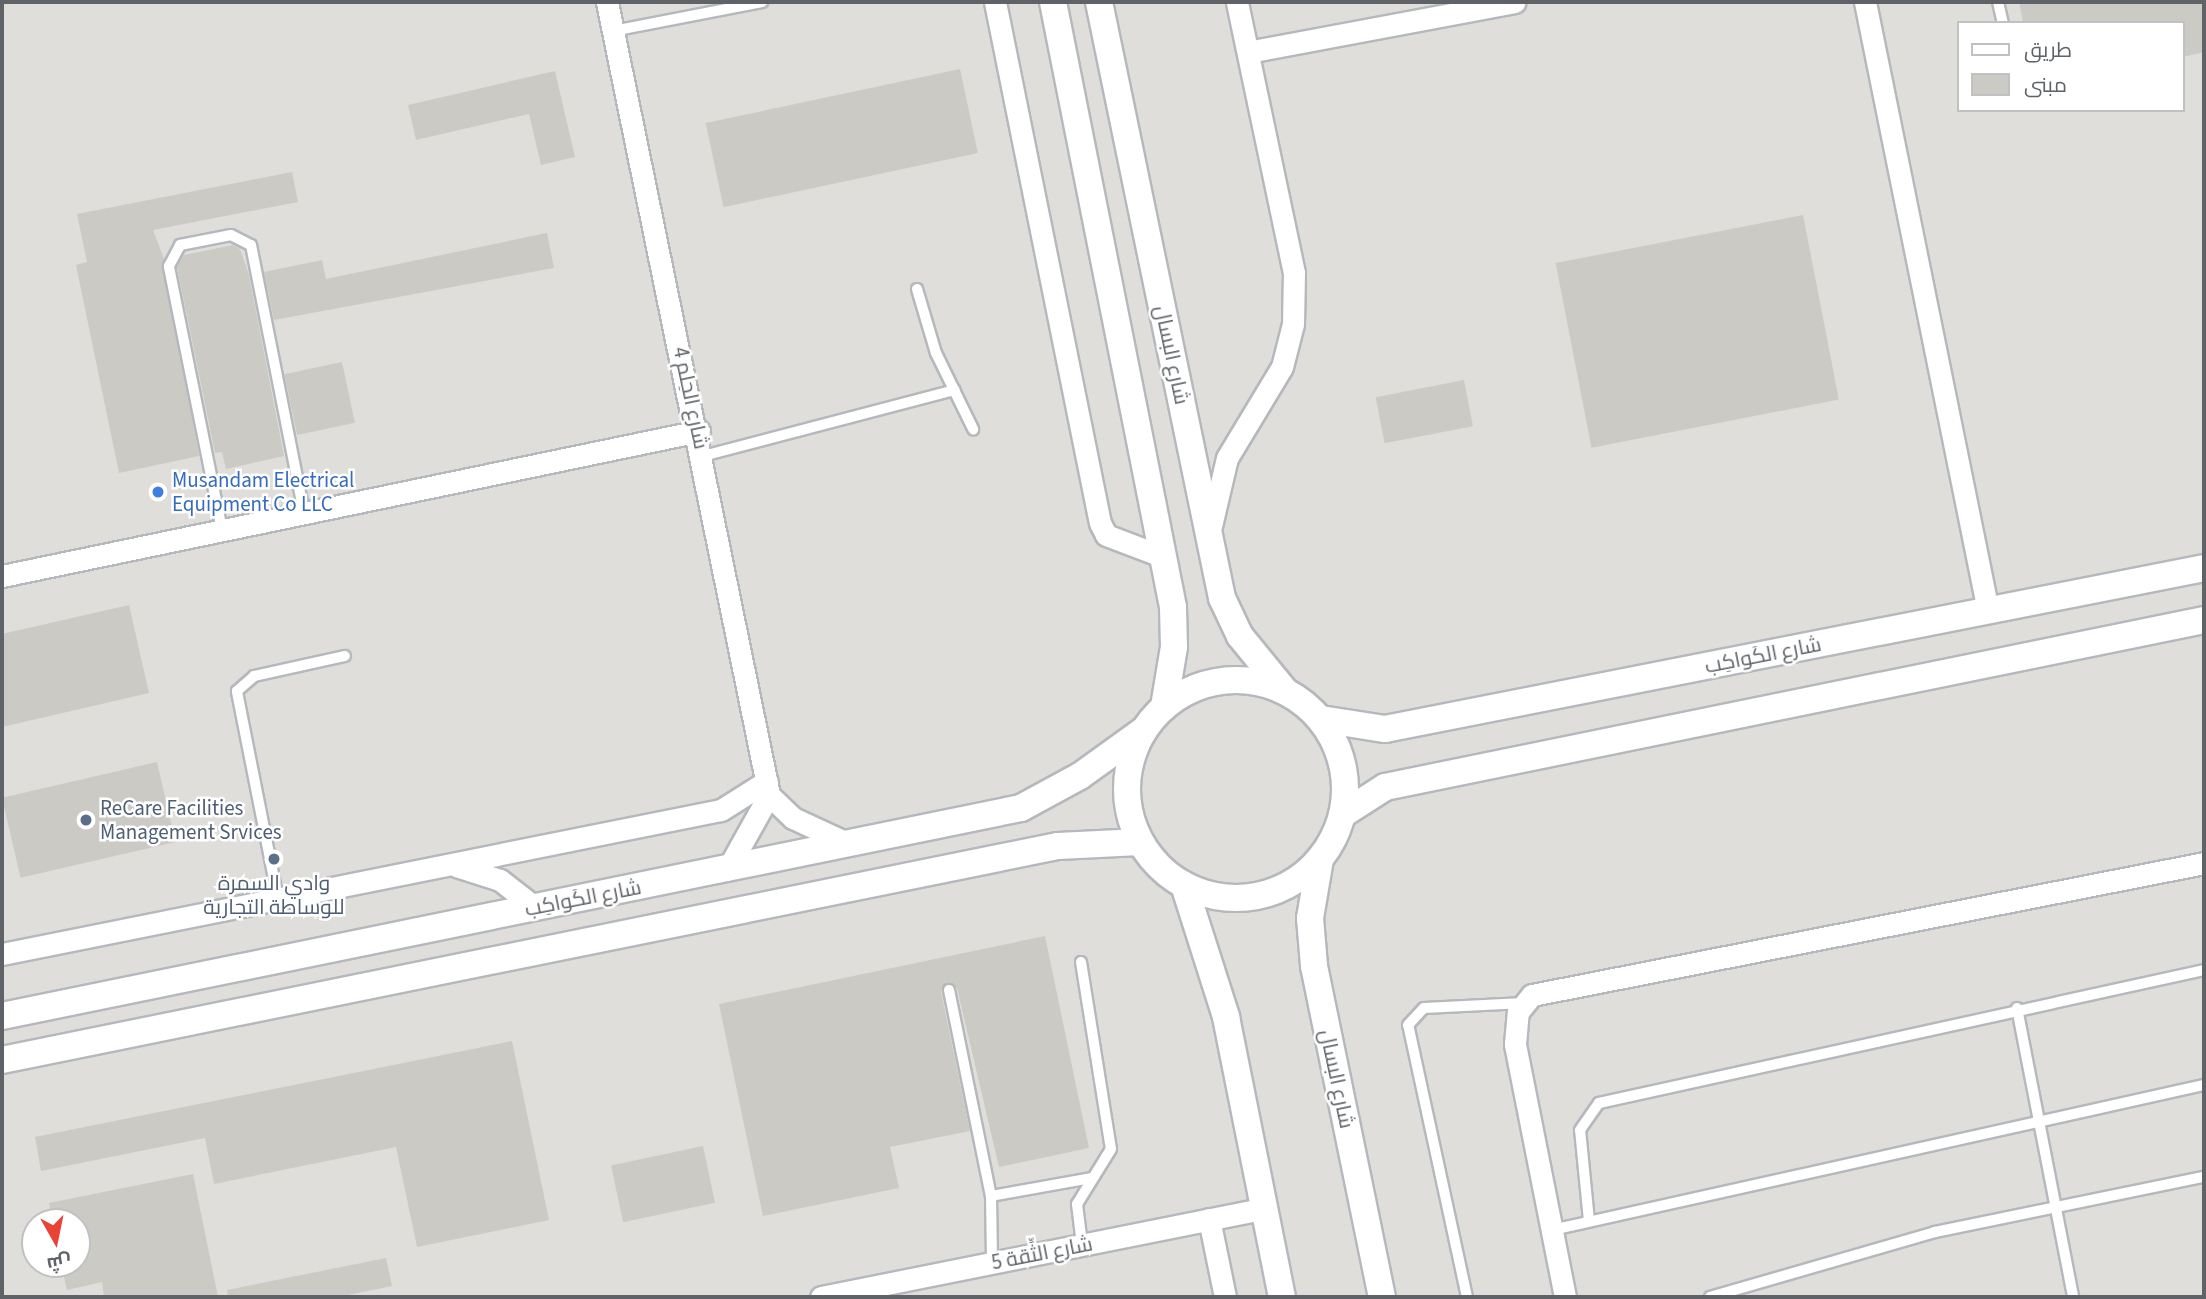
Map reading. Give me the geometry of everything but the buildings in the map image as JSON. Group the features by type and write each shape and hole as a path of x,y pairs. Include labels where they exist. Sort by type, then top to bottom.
{"street":[{"name":"شارع الحِلم 4","path":"607,2 699,431 768,788"},
{"path":"995,2 1100,523 1106,535 1164,557"},
{"path":"1053,2 1164,557 1174,646 1164,707"},
{"name":"شارع البسال","path":"1099,2 1222,598 1240,636 1285,691"},
{"path":"1209,535 1227,458 1282,367 1293,324 1294,272 1237,2"},
{"path":"1248,52 1514,2"},
{"path":"1865,2 1988,611"},
{"path":"2,576 699,431"},
{"name":"شارع الكَواكِب","path":"1321,719 1385,729 2204,568"},
{"path":"1343,814 1385,787 2204,620"},
{"path":"1248,681 1285,691 1321,719 1343,764 1343,814 1320,859 1298,879 1251,896 1212,895 1184,885 1140,842 1126,785 1144,730 1164,707 1209,683 1248,681"},
{"name":"شارع الكَواكِب","path":"2,1016 1021,808 1144,730"},
{"path":"768,788 793,818 849,844"},
{"path":"2,954 721,810 768,788"},
{"path":"727,870 768,788"},
{"name":"شارع الكَواكِب","path":"2,1060 1058,846 1140,842"},
{"name":"شارع البسال","path":"1320,859 1310,918 1314,967 1382,1297"},
{"path":"1565,1297 1515,1044 1524,1003 1552,987 2204,863"},
{"path":"450,864 500,880 536,908"},
{"path":"1184,885 1226,1017 1282,1297"},
{"name":"شارع الثِّقة 5","path":"821,1297 927,1287 992,1263 1263,1209"},
{"path":"1209,1219 1225,1297"}],"lane":[{"path":"613,31 762,2"},
{"path":"1998,2 2003,21"},
{"path":"222,530 169,266 180,246 237,235 251,246 304,513"},
{"path":"918,289 954,390 973,429"},
{"path":"703,456 954,390"},
{"path":"278,899 237,691 254,676 345,656"},
{"path":"1081,962 1111,1149 1077,1204 1082,1245"},
{"path":"1589,1221 1580,1130 1599,1102 2017,1008 2204,970"},
{"path":"949,990 991,1196 992,1263"},
{"path":"1467,1297 1408,1025 1424,1008 1524,1003"},
{"path":"2017,1008 2073,1297"},
{"path":"1552,1230 2038,1117 2204,1085"},
{"path":"1710,1297 1876,1247 2204,1177"},
{"path":"991,1196 1091,1178"}],"shaded area":[{"path":"2,2 2204,2 2204,1297 2,1297"}],"place":[{"name":"Musandam Electrical Equipment Co LLC","path":"158,492"},
{"name":"ReCare Facilities Management Srvices","path":"86,820"},
{"name":"وادي السمرة للوساطة التجارية","path":"274,859"}]}
